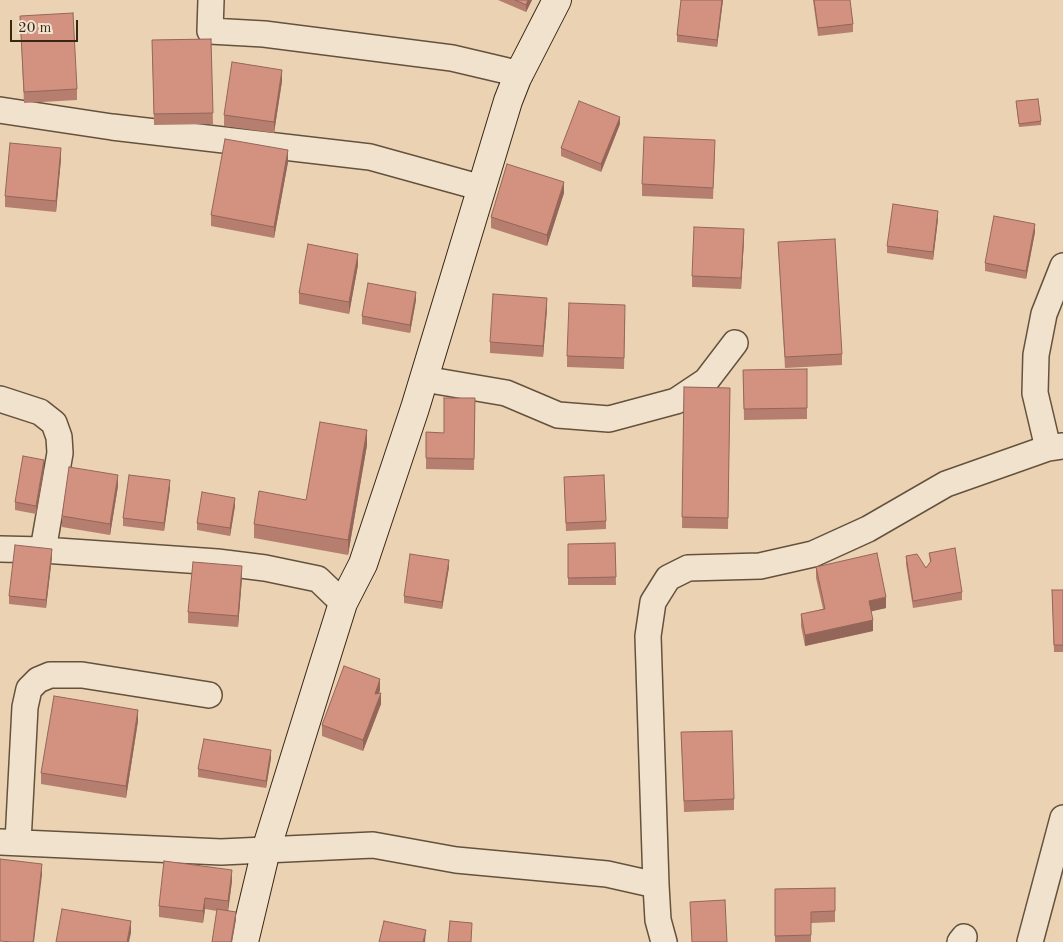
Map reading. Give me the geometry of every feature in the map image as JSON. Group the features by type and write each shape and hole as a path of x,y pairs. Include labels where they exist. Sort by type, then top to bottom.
{"street":[{"path":"212,0 210,30 264,34 452,58 520,74"},
{"path":"244,942 266,850 343,603 363,564 424,379 508,102 557,0"},
{"path":"0,110 112,127 370,157 482,188"},
{"path":"664,942 658,920 656,885 648,636 653,602 668,578 688,568 760,566 813,554 868,529 946,484 1056,447 1035,393 1036,355 1042,323 1063,266"},
{"path":"424,379 506,393 558,414 609,419 676,401 706,380 735,343"},
{"path":"0,399 40,412 54,422 59,437 60,453 43,550"},
{"path":"0,549 43,550 217,562 305,575 318,579 330,588 343,603"},
{"path":"209,695 82,675 50,675 38,680 29,690 25,707 9,842 221,852 373,845 456,860 606,874 656,885"},
{"path":"1030,942 1063,818"}],"building":[{"path":"515,0 528,0 526,5"},
{"path":"681,0 722,0 717,40 677,35"},
{"path":"814,0 850,0 853,24 818,28"},
{"path":"73,13 77,89 24,92 20,16"},
{"path":"211,39 213,113 154,114 152,40"},
{"path":"232,62 282,70 274,122 224,115"},
{"path":"1038,99 1041,121 1019,124 1016,101"},
{"path":"579,101 620,117 601,164 561,148"},
{"path":"644,137 715,140 713,188 642,184"},
{"path":"225,139 288,150 274,227 211,215"},
{"path":"10,143 61,148 56,201 5,196"},
{"path":"507,164 564,182 547,235 491,217"},
{"path":"893,204 938,211 933,252 887,246"},
{"path":"994,216 1035,224 1026,271 985,263"},
{"path":"694,227 744,229 741,278 692,276"},
{"path":"835,239 842,354 785,357 778,242"},
{"path":"308,244 358,254 349,302 299,293"},
{"path":"368,283 416,292 410,325 362,316"},
{"path":"493,294 547,298 543,346 490,342"},
{"path":"569,303 625,305 624,358 567,356"},
{"path":"807,369 807,408 744,409 743,370"},
{"path":"684,387 730,388 728,518 682,517"},
{"path":"444,398 475,398 474,459 426,458 426,432 444,433"},
{"path":"320,422 367,430 348,540 254,524 259,491 306,500"},
{"path":"23,456 44,460 36,506 15,502"},
{"path":"69,467 118,475 110,524 62,516"},
{"path":"129,475 170,480 164,523 123,518"},
{"path":"604,475 606,521 566,523 564,477"},
{"path":"202,492 235,498 230,528 197,523"},
{"path":"615,543 616,577 568,578 568,544"},
{"path":"15,545 52,549 46,600 9,596"},
{"path":"955,548 962,592 913,601 906,556 917,554 926,568 931,561 929,553"},
{"path":"877,553 886,597 869,601 873,620 805,635 801,614 825,609 816,567"},
{"path":"410,554 449,560 442,602 404,596"},
{"path":"193,562 242,566 238,616 188,612"},
{"path":"1052,590 1063,590 1063,645 1054,645"},
{"path":"344,666 380,679 375,694 381,693 363,740 322,725"},
{"path":"54,696 138,710 126,786 41,773"},
{"path":"732,731 734,799 684,801 681,732"},
{"path":"204,739 271,750 266,781 198,769"},
{"path":"0,859 42,864 33,942 0,941"},
{"path":"164,861 232,870 228,901 205,898 203,911 159,906"},
{"path":"835,888 835,911 811,912 811,935 775,936 775,889"},
{"path":"725,900 727,942 692,942 690,902"},
{"path":"62,909 131,921 127,942 56,942"},
{"path":"217,909 236,912 231,942 212,942"},
{"path":"384,921 426,930 423,942 379,942"},
{"path":"450,921 472,923 471,942 448,942"}]}
